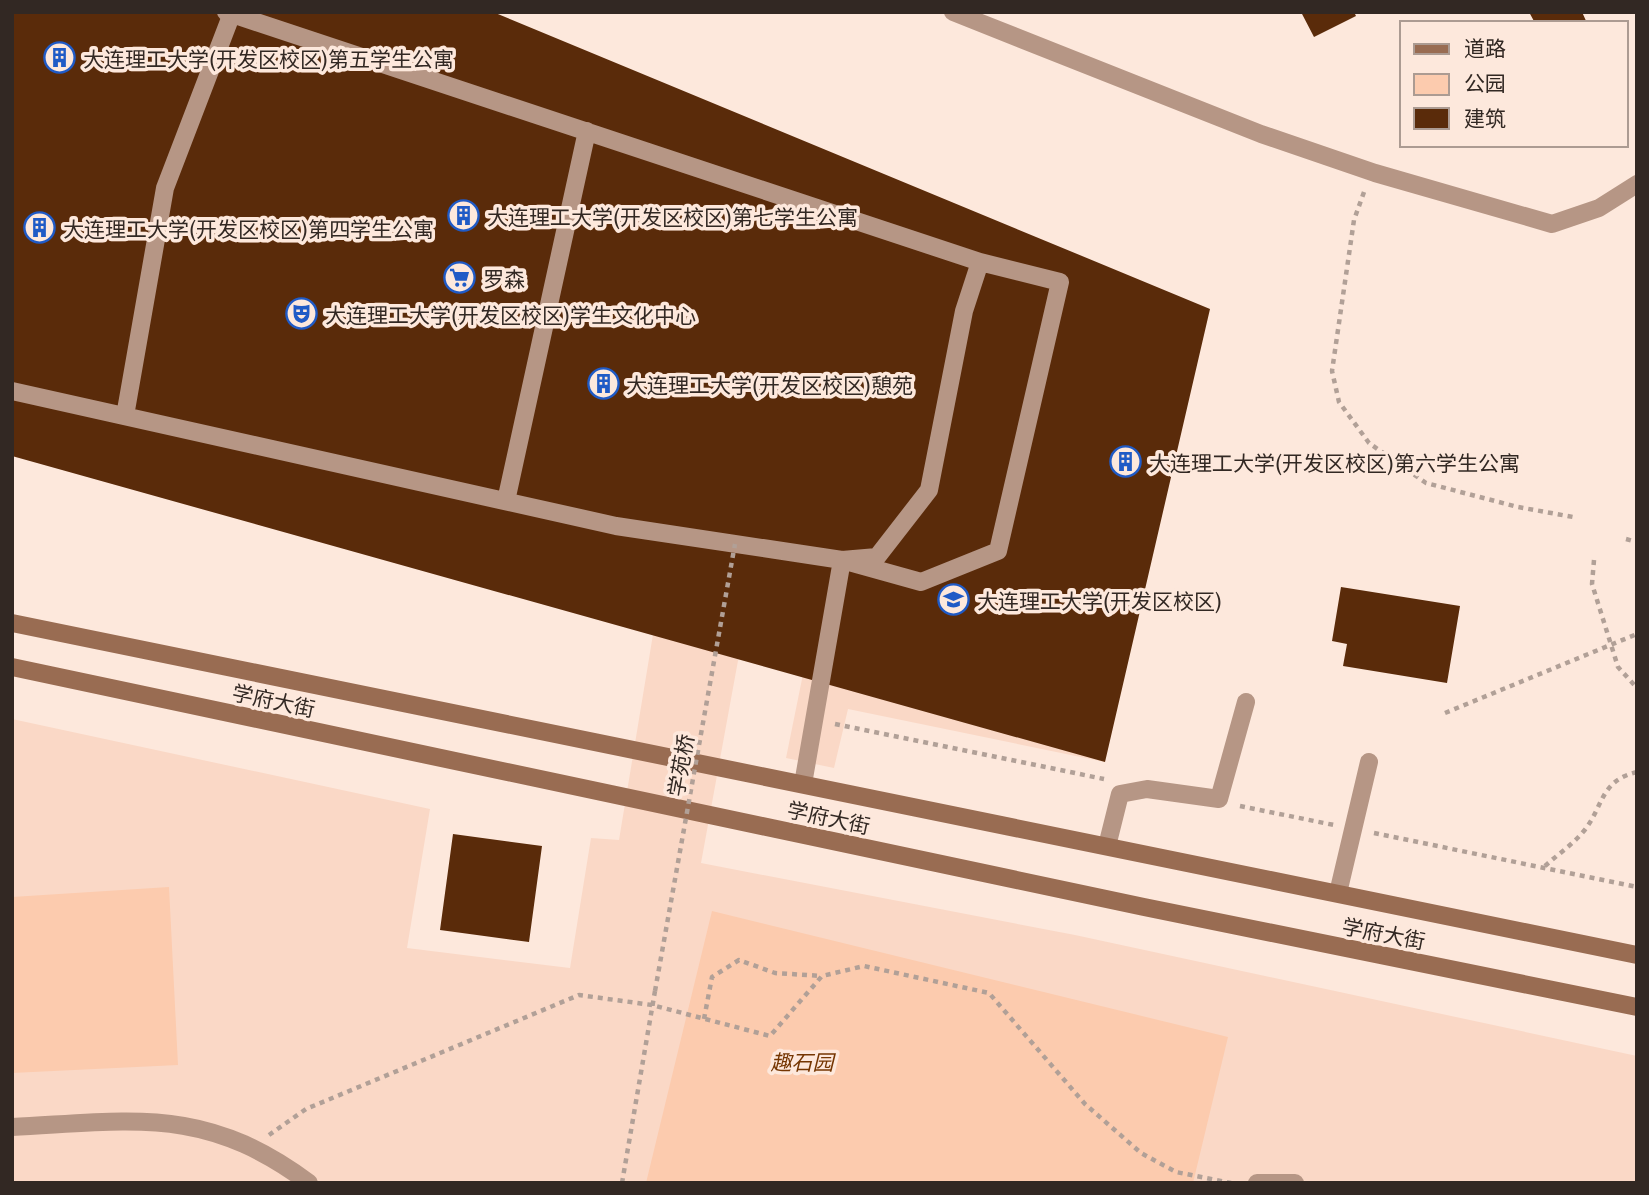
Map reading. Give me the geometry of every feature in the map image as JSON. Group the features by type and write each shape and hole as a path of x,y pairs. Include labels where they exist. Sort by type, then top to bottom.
{"main road":[{"name":"学府大街","path":"12,623 1637,955"},
{"name":"学府大街","path":"12,667 1144,907 1637,1007"}],"street":[{"path":"953,12 1261,134 1375,173 1552,224 1600,208 1637,184"},
{"path":"12,391 616,526 842,559 921,582 998,551 1059,282 980,262 392,65 228,14 165,188 125,416"},
{"path":"506,501 587,131"},
{"path":"842,559 877,557 929,491 964,312 980,262"},
{"path":"803,784 842,559"},
{"path":"1107,846 1120,794 1147,789 1219,799 1245,702"},
{"path":"1338,892 1369,762"},
{"path":"12,1127 158,1120 195,1126 239,1140 309,1183"},
{"path":"1257,1183 1294,1183"}],"path":[{"path":"1375,173 1366,187 1354,220 1343,288 1332,371 1339,402 1369,443 1426,483 1518,507 1573,517"},
{"path":"1626,539 1637,542"},
{"name":"学苑桥","path":"622,1183 734,544"},
{"path":"1594,560 1592,584 1618,667 1637,688"},
{"path":"1445,713 1637,634"},
{"path":"815,719 1107,779"},
{"path":"1544,867 1584,831 1600,800 1618,777 1637,772"},
{"path":"1230,804 1637,887"},
{"path":"705,1019 712,977 739,960 775,973 822,976 864,966 989,993 1085,1104 1141,1153 1176,1172 1231,1183"},
{"path":"251,1147 306,1109 579,995 652,1005 770,1036 822,976"}],"shaded area":[{"path":"1168,470 1105,762 848,709 834,768 786,758 816,610 750,595 701,863 1075,935 1637,1056 1637,1183 12,1183 12,719 430,809 407,948 570,968 591,838 619,840 664,568"}],"green space":[{"path":"169,887 178,1065 12,1073 12,897"},
{"name":"趣石园","path":"712,911 1228,1037 1193,1183 646,1183"}],"building":[{"name":"大连理工大学(开发区校区)憩苑","path":"12,12 493,12 1210,309 1105,762 12,456"},
{"path":"1301,12 1354,12 1356,16 1314,37"},
{"path":"1529,12 1582,12 1586,21 1534,21"},
{"path":"1341,587 1460,606 1447,683 1343,666 1347,644 1332,641"},
{"path":"453,834 542,846 529,942 440,930"}],"place":[{"name":"大连理工大学(开发区校区)第五学生公寓","path":"60,57"},
{"name":"大连理工大学(开发区校区)第七学生公寓","path":"464,215"},
{"name":"大连理工大学(开发区校区)第四学生公寓","path":"40,227"},
{"name":"罗森","path":"460,277"},
{"name":"大连理工大学(开发区校区)学生文化中心","path":"302,313"},
{"name":"大连理工大学(开发区校区)憩苑","path":"603,383"},
{"name":"大连理工大学(开发区校区)第六学生公寓","path":"1126,461"},
{"name":"大连理工大学(开发区校区)","path":"954,599"}]}
